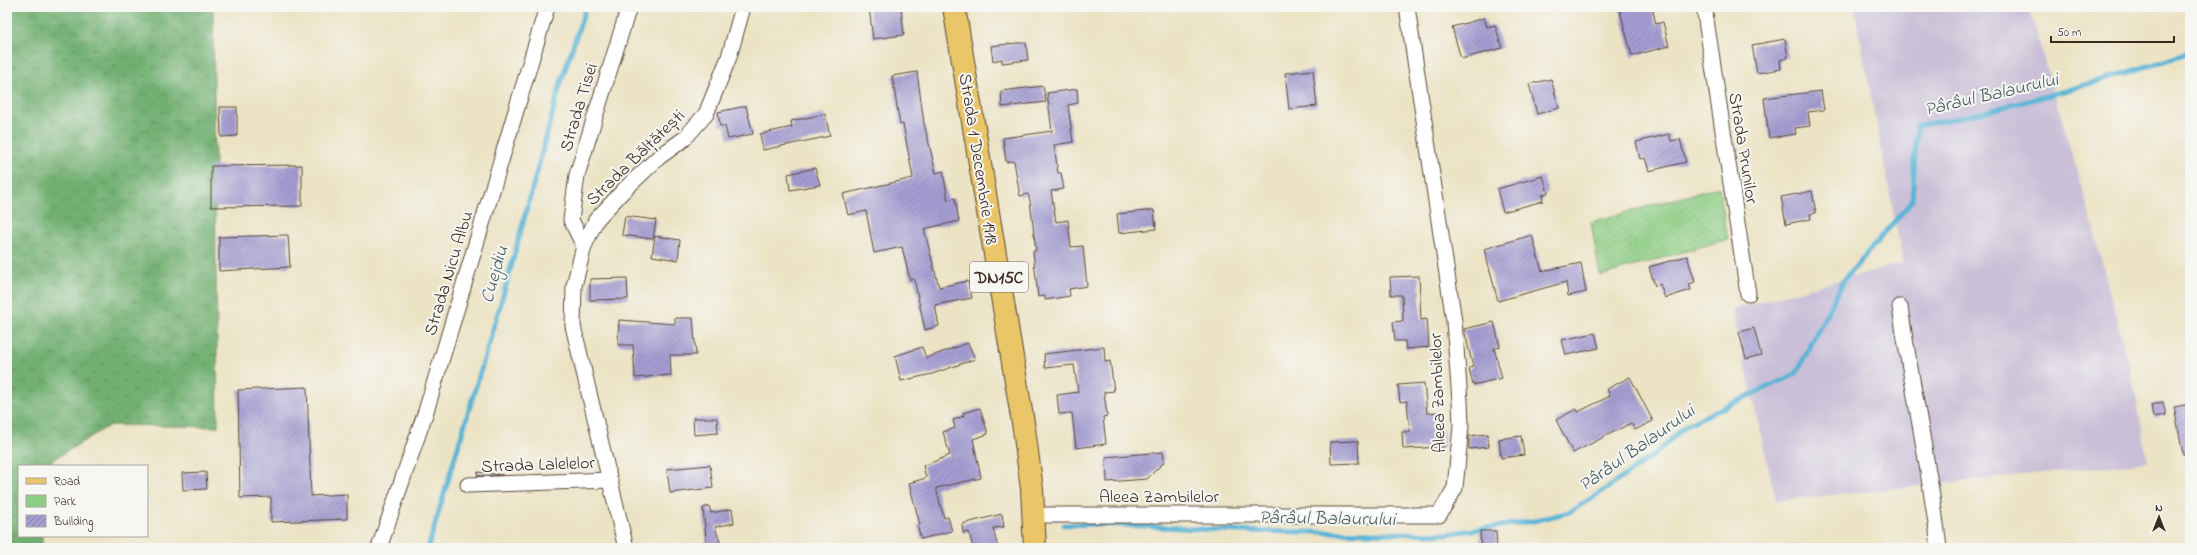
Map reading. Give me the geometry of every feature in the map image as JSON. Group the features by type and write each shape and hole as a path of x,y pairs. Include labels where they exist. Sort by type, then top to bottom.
{"main road":[{"name":"Strada 1 Decembrie 1918","path":"954,7 1024,429 1034,515 1034,548"}],"street":[{"name":"Strada Nicu Albu","path":"379,548 429,403 547,7"},
{"name":"Strada Tisei","path":"584,246 571,220 577,175 629,7"},
{"name":"Strada Bălțătești","path":"626,548 573,326 574,286 584,246 596,220 659,157 684,139 706,114 729,57 743,7"},
{"name":"Aleea Zambilelor","path":"1034,515 1439,515 1451,496 1456,482 1461,426 1460,401 1454,320 1407,7"},
{"name":"Strada Prunilor","path":"1704,7 1748,294"},
{"path":"1900,307 1933,497 1939,548"},
{"name":"Strada Lalelelor","path":"468,485 610,480"}],"shaded area":[{"path":"1854,7 2029,7 2092,223 2135,391 2148,462 1776,501 1732,309 1903,263"}],"green space":[{"path":"7,7 213,7 218,427 110,425 45,465 18,465 18,537 42,537 42,548 7,548"},
{"path":"1719,187 1728,239 1600,276 1591,222"}],"building":[{"path":"869,7 901,7 904,35 873,39"},
{"path":"1619,7 1652,7 1656,24 1663,22 1669,46 1632,56"},
{"path":"1484,18 1487,27 1495,25 1502,48 1461,59 1452,27"},
{"path":"1785,39 1788,58 1780,60 1781,69 1757,73 1752,45"},
{"path":"1026,43 1028,60 1002,63 1002,59 993,61 991,46"},
{"path":"1313,70 1317,106 1289,109 1285,73"},
{"path":"917,72 924,123 936,173 943,171 948,200 955,198 959,221 924,229 939,287 968,281 972,298 935,305 939,326 925,330 914,279 910,280 902,247 874,253 866,211 848,215 843,194 913,178 903,124 900,125 892,76"},
{"path":"1551,79 1559,108 1537,114 1529,84"},
{"path":"1043,86 1046,102 1002,107 1001,91"},
{"path":"1077,89 1078,103 1068,105 1073,142 1054,145 1058,173 1061,173 1064,189 1051,191 1056,222 1068,220 1071,247 1083,246 1087,286 1069,289 1070,296 1045,300 1045,296 1038,297 1033,251 1036,251 1030,201 1028,194 1020,196 1014,161 1006,162 1003,138 1052,131 1047,93"},
{"path":"1821,91 1824,110 1808,112 1810,126 1795,128 1796,134 1769,138 1764,98"},
{"path":"746,106 753,134 728,139 725,126 720,126 718,112"},
{"path":"220,107 237,107 237,136 221,137"},
{"path":"825,114 830,136 763,150 760,134 792,127 791,121"},
{"path":"1669,134 1671,141 1680,139 1686,162 1649,171 1645,158 1640,159 1636,142"},
{"path":"302,165 302,206 211,207 211,166"},
{"path":"815,168 820,185 790,190 788,174"},
{"path":"1543,176 1548,193 1542,195 1543,201 1503,212 1497,189"},
{"path":"1812,191 1816,213 1810,214 1811,219 1786,224 1781,197"},
{"path":"1154,210 1156,229 1119,233 1117,214"},
{"path":"625,216 656,220 653,239 622,235"},
{"path":"288,235 290,267 219,271 219,237"},
{"path":"1532,235 1542,271 1581,263 1586,292 1568,296 1566,282 1498,301 1484,249"},
{"path":"655,236 680,240 678,260 652,256"},
{"path":"1687,256 1695,282 1689,284 1691,290 1665,298 1660,284 1655,286 1649,267"},
{"path":"1419,276 1421,320 1427,319 1429,347 1406,349 1405,341 1395,341 1393,322 1403,321 1402,295 1391,295 1390,277"},
{"path":"627,278 628,299 590,300 590,279"},
{"path":"675,318 693,318 696,355 670,355 671,375 635,378 633,345 618,345 619,320 675,324"},
{"path":"1494,322 1500,347 1494,348 1502,378 1473,385 1469,368 1473,367 1464,329"},
{"path":"1754,328 1761,355 1746,359 1739,332"},
{"path":"1595,333 1599,348 1566,355 1562,340"},
{"path":"968,343 975,359 932,374 901,381 895,356 922,347 926,358"},
{"path":"1104,347 1105,362 1110,361 1114,391 1104,392 1107,416 1103,417 1106,444 1076,448 1072,413 1059,414 1057,395 1078,392 1074,365 1045,368 1044,354"},
{"path":"1630,377 1653,421 1635,430 1631,423 1573,453 1556,420 1576,409 1578,412 1610,396 1607,389"},
{"path":"1424,383 1427,413 1439,412 1440,430 1443,430 1444,447 1403,449 1402,432 1410,432 1407,401 1400,402 1398,385"},
{"path":"307,387 311,496 347,494 347,519 271,522 271,497 240,498 238,390"},
{"path":"2163,402 2166,415 2153,417 2151,405"},
{"path":"2190,404 2190,454 2183,454 2174,407"},
{"path":"980,408 988,434 973,439 981,478 936,488 944,518 948,517 952,531 921,539 917,525 920,525 909,483 926,478 923,466 950,455 943,432 955,428 953,420 964,416 963,413"},
{"path":"693,418 717,418 718,433 694,435"},
{"path":"1488,434 1489,447 1469,449 1469,436"},
{"path":"1521,436 1524,455 1501,458 1499,439"},
{"path":"1358,441 1359,463 1331,464 1330,442"},
{"path":"1163,452 1164,462 1147,479 1107,482 1106,457"},
{"path":"710,465 713,488 670,493 667,469"},
{"path":"206,472 207,489 183,490 182,473"},
{"path":"478,472 503,475 477,476"},
{"path":"709,506 711,513 732,509 734,523 715,527 722,548 707,548 703,508"},
{"path":"1002,514 1004,527 993,528 998,548 973,548 969,532 963,533 962,524"},
{"path":"1480,531 1496,531 1497,548 1481,548"}],"waterway":[{"name":"Cuejdiu","path":"428,548 507,282 561,82 586,7"},
{"name":"Pârâul Balaurului","path":"1064,525 1103,524 1238,531 1447,534 1533,521 1570,512 1606,489 1655,454 1688,424 1796,374 1844,280 1912,201 1917,126 2021,103 2190,53"}]}
